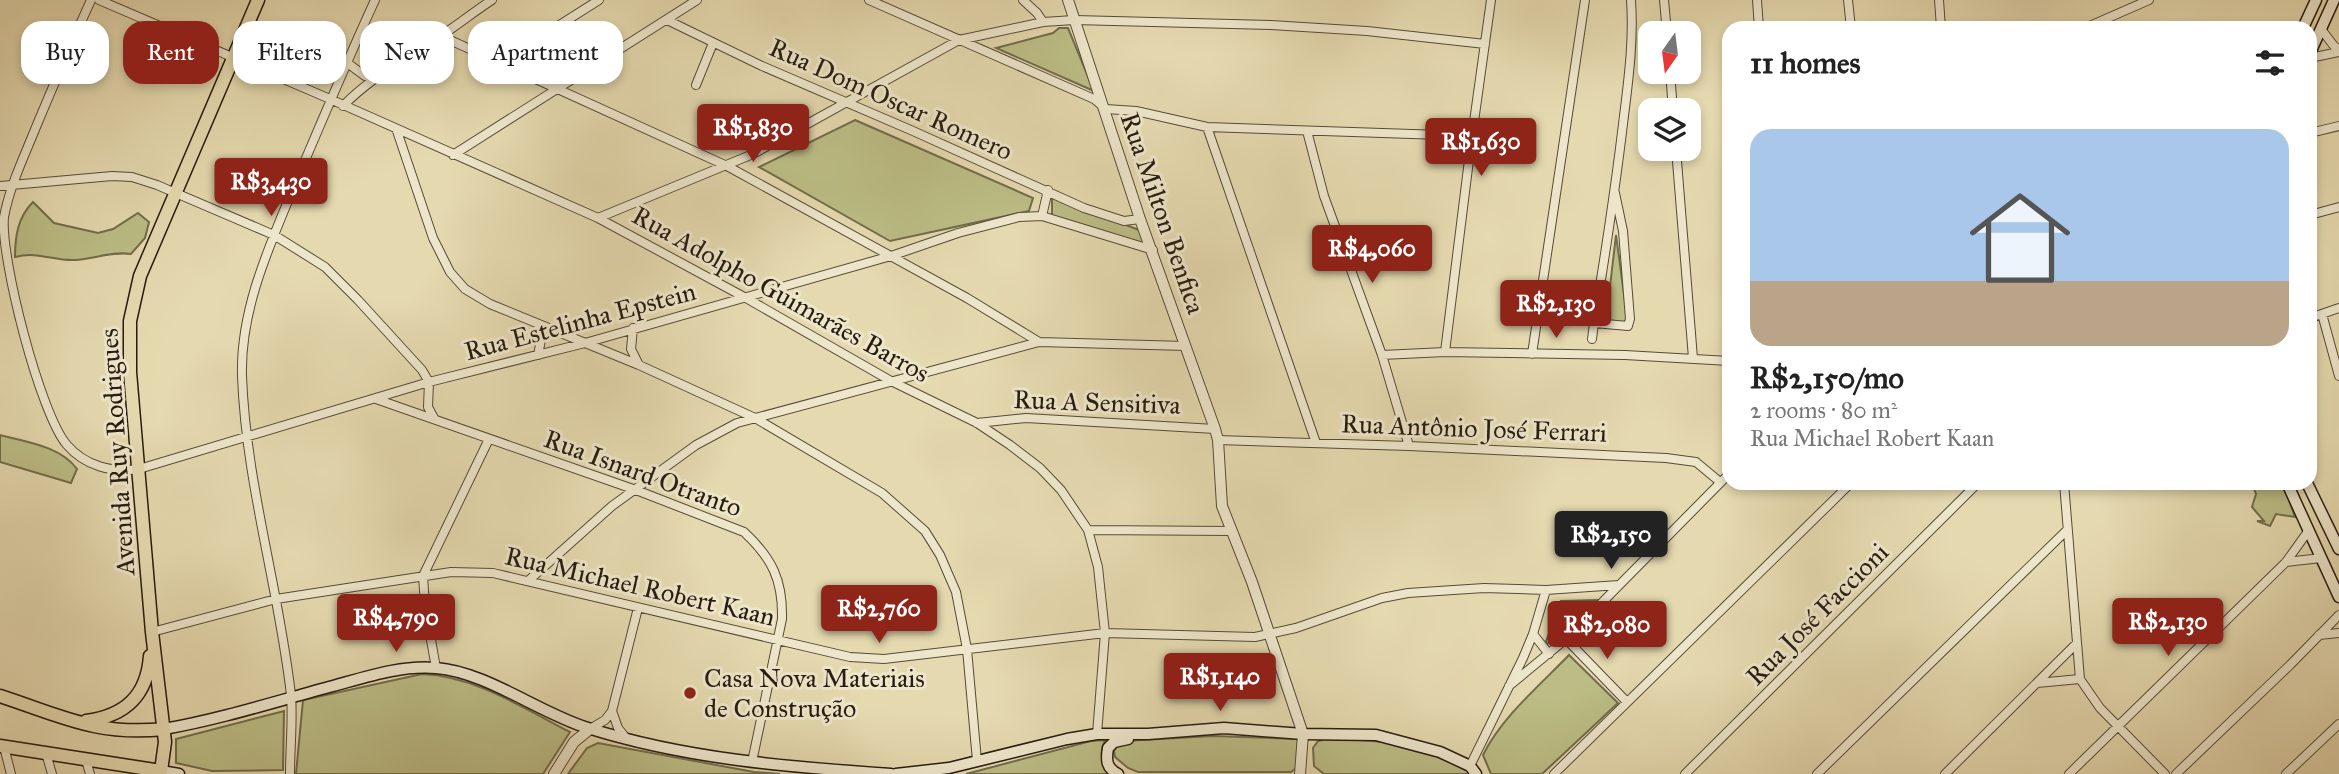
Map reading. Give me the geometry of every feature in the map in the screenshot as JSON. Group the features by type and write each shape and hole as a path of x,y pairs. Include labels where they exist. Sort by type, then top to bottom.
{"main road":[{"name":"Avenida Ruy Rodrigues","path":"161,773 165,742 152,632 130,372 130,321 140,276 258,0"},
{"path":"2305,0 2311,11"},
{"path":"2306,21 2316,0"},
{"path":"2317,38 2334,0"},
{"path":"2290,490 2339,597"},
{"path":"2310,490 2339,549"},
{"name":"Avenida Ruy Rodrigues","path":"75,723 114,714 133,701 149,672 152,632"},
{"path":"0,696 75,723 134,732 215,719 391,670 436,668 465,673 590,729 688,753 752,762 893,774 922,772 1097,734 1148,734 1224,728 1303,734 1376,735 1440,752 1473,770"},
{"path":"1118,774 1106,761 1108,748 1114,743 1148,734"},
{"path":"2,746 86,760 132,771 179,774"}],"street":[{"name":"Rua Estelinha Epstein","path":"92,0 11,186 3,221 3,245 31,360 57,432 68,447 85,460 113,470 139,469 429,382 585,343 746,298 1019,217 1042,216 1153,250"},
{"name":"Rua Adolpho Guimarães Barros","path":"99,0 598,218 891,381 976,423 1041,468 1061,490 1088,530 1098,567 1105,633 1097,734"},
{"path":"360,72 346,62 375,0"},
{"path":"454,26 483,3 492,0"},
{"path":"566,21 599,0"},
{"path":"453,155 697,0"},
{"path":"869,0 1094,99 1106,109 1136,111 1207,127 1472,136"},
{"path":"1023,0 1043,22"},
{"name":"Rua Milton Benfica","path":"1068,0 1140,219 1215,429 1222,506 1252,582 1303,734"},
{"path":"1445,352 1492,0"},
{"path":"1532,354 1586,0"},
{"path":"1592,340 1615,193 1632,50 1631,0"},
{"path":"1664,0 1666,21"},
{"path":"1757,0 1758,21"},
{"path":"1848,0 1850,21"},
{"path":"1939,0 1940,21"},
{"path":"2101,21 2149,0"},
{"name":"Rua Dom Oscar Romero","path":"667,20 761,66 1084,208 1124,221 1140,219"},
{"path":"598,218 753,154 959,40 1043,22 1074,20 1271,25 1367,31 1485,44"},
{"path":"2321,29 2339,50"},
{"path":"696,85 713,43"},
{"path":"2317,54 2339,50"},
{"path":"290,774 291,698 246,439 242,375 245,335 254,293 274,235 336,84"},
{"path":"343,106 366,84"},
{"path":"548,84 727,166 967,298 1039,342"},
{"path":"2317,131 2339,125"},
{"path":"1207,127 1316,443"},
{"path":"397,131 433,238 450,272 465,289 479,299 639,365 755,418 882,493 925,531 940,555 956,592 967,649 976,761"},
{"path":"1307,131 1324,195 1382,355 1409,446"},
{"path":"1677,161 1693,358"},
{"path":"0,186 112,176 132,177 274,235 325,267 422,370 429,382 428,407 434,418"},
{"path":"1042,216 1048,190"},
{"path":"1594,323 1630,324 1623,231 1615,193"},
{"path":"2317,213 2339,207"},
{"path":"2317,316 2339,308"},
{"path":"2322,314 2339,376"},
{"path":"538,355 541,340 539,324"},
{"path":"633,328 631,349 639,365"},
{"path":"528,582 612,506 696,445 727,427 1039,342 1186,346"},
{"path":"1382,355 1445,352 1722,360"},
{"name":"Rua Isnard Otranto","path":"376,399 636,490 744,532 757,544 775,571 783,601 779,639 752,762"},
{"name":"Rua A Sensitiva","path":"976,423 1026,418 1215,429"},
{"path":"436,668 425,606 423,576 489,439"},
{"name":"Rua Antônio José Ferrari","path":"1218,440 1666,458 1696,462 1720,482"},
{"path":"1509,686 1566,639 1720,482"},
{"path":"1554,774 1844,490"},
{"name":"Rua José Faccioni","path":"1685,774 1971,490"},
{"path":"2064,490 2080,679 2094,699 2165,774"},
{"path":"1088,530 1231,531"},
{"path":"1817,774 2067,530"},
{"path":"2069,774 2286,562 2309,530"},
{"path":"2286,562 2321,558"},
{"name":"Rua Michael Robert Kaan","path":"152,632 276,600 423,576 473,571 850,657 884,659 1105,633 1232,637 1270,634 1296,628 1382,598 1408,593 1484,588 1546,590 1619,584"},
{"path":"1473,770 1533,634 1546,590"},
{"path":"554,774 574,743 605,720 612,711 638,608"},
{"path":"2176,774 2339,615"},
{"path":"2319,635 2339,633"},
{"path":"1533,634 1549,654"},
{"path":"1566,639 1627,702"},
{"path":"1945,774 2076,644"},
{"path":"2037,683 2080,679"},
{"path":"612,711 618,729 626,738"},
{"path":"1281,732 1290,727 1297,713"},
{"path":"2286,774 2339,724"},
{"path":"1300,774 1303,734"},
{"path":"2,746 11,774"},
{"path":"46,753 52,774"},
{"path":"86,760 90,774"}],"green space":[{"path":"1059,28 1068,28 1094,91 996,48 1053,33"},
{"path":"855,120 1033,198 1029,211 890,241 759,167"},
{"path":"1052,196 1144,232 1143,244 1052,216"},
{"path":"33,202 54,223 98,233 113,229 138,213 149,222 145,238 131,254 75,260 31,255 15,257 18,227"},
{"path":"1616,235 1628,324 1606,321"},
{"path":"0,435 42,446 70,461 77,469 71,483 0,462"},
{"path":"2255,490 2285,490 2295,517 2276,514 2270,526 2257,521 2264,521 2252,507"},
{"path":"1598,600 1544,647 1561,601"},
{"path":"1569,655 1618,703 1542,774 1491,774 1483,755 1491,741 1522,702"},
{"path":"422,674 442,676 480,687 570,732 543,774 296,774 303,700"},
{"path":"284,711 283,770 212,771 176,763 176,739"},
{"path":"1213,736 1297,739 1301,745 1299,766 1291,772 1138,772 1128,768 1115,757 1114,750 1123,741"},
{"path":"1327,739 1383,742 1424,749 1443,755 1473,774 1324,774 1314,766 1313,748 1318,741"},
{"path":"1105,740 1102,757 1110,774 966,774 1091,741"},
{"path":"598,743 754,772 780,774 568,774 587,748"}],"place":[{"name":"Casa Nova Materiais de Construção","path":"690,693"}]}
